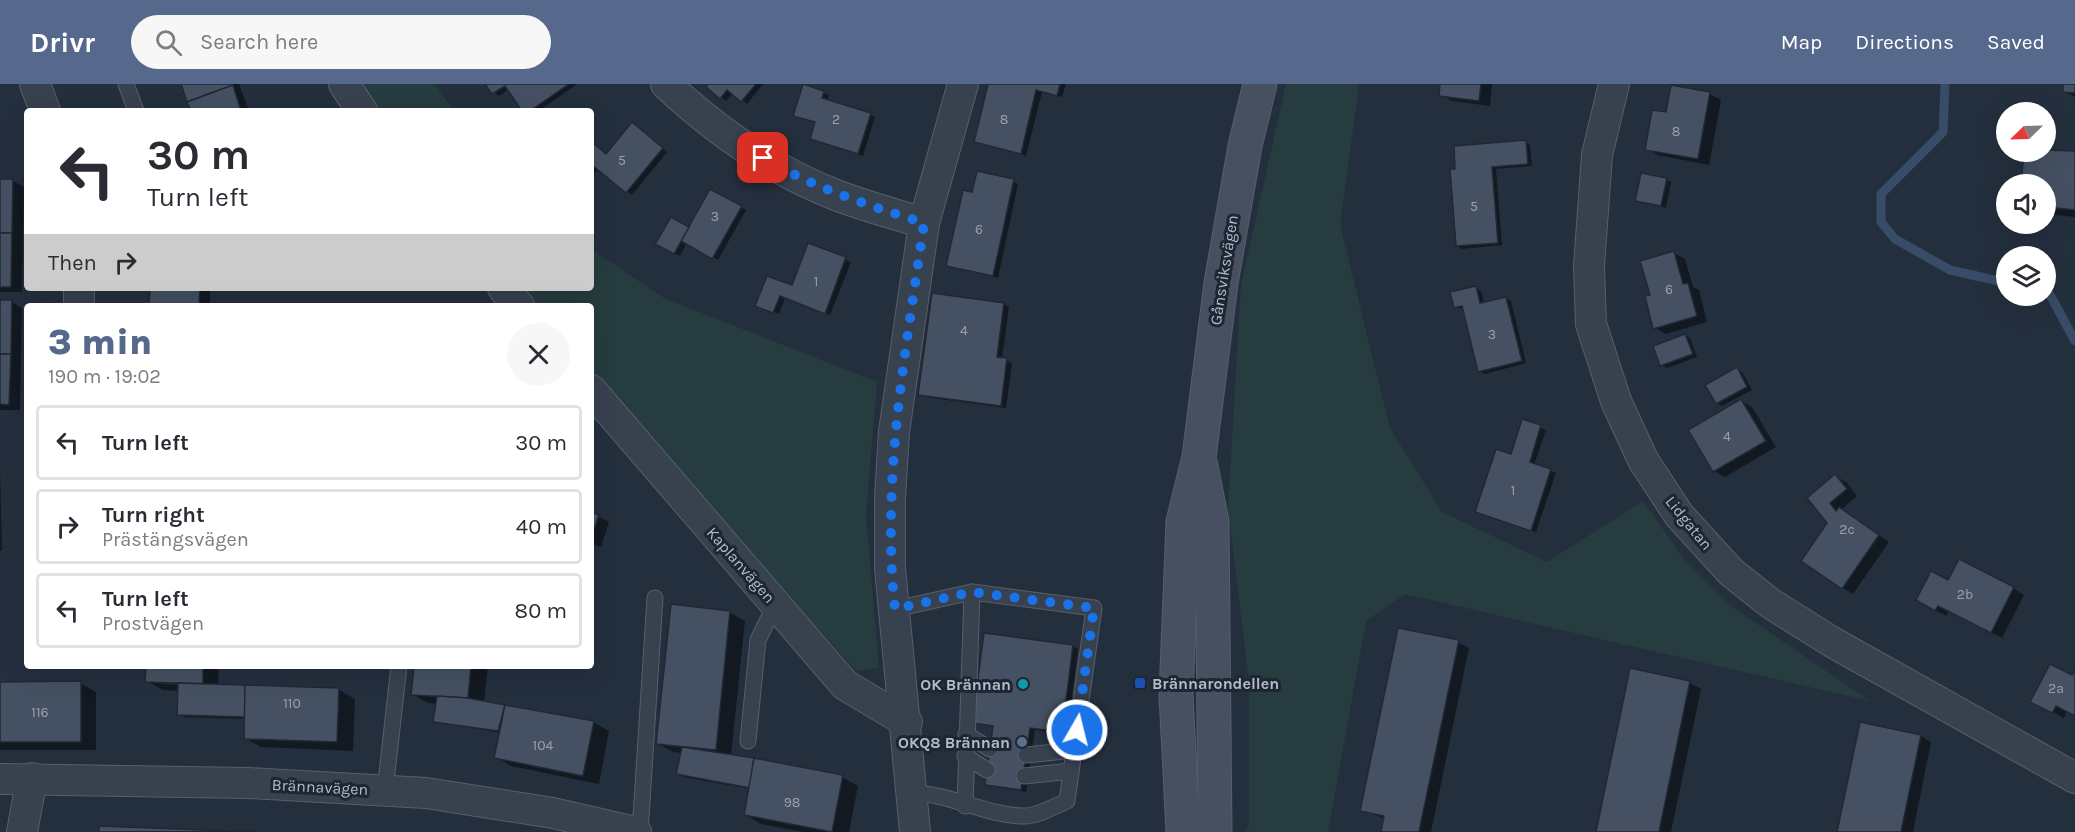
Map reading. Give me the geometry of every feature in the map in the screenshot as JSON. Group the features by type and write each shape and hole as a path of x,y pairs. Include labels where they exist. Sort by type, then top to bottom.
{"main road":[{"name":"Gånsviksvägen","path":"1184,832 1176,695 1183,522 1199,457 1221,283 1245,146 1260,84"},
{"name":"Gånsviksvägen","path":"1199,457 1212,522 1215,832"}],"street":[{"path":"35,84 44,108"},
{"path":"344,84 360,108"},
{"path":"666,84 695,112 799,179 837,195 924,223"},
{"path":"915,832 890,568 890,497 894,432 924,223 963,84"},
{"name":"Lidgatan","path":"1614,84 1597,155 1588,266 1591,324 1616,401 1643,460 1679,515 1731,572 1770,603 1832,642 2075,778"},
{"path":"506,291 516,303"},
{"name":"Kaplanvägen","path":"594,393 845,685 906,722"},
{"path":"22,832 32,778"},
{"name":"Brännavägen","path":"0,779 248,783 426,793 553,813 638,832"}],"lane":[{"path":"126,84 135,108"},
{"path":"965,806 972,592"},
{"path":"895,609 972,592 1094,608 1067,801 1024,817 965,806 927,793 912,795"},
{"path":"638,832 655,598"},
{"path":"748,741 758,640 776,604"},
{"path":"386,791 399,669"},
{"path":"966,734 990,749"},
{"path":"1026,755 1074,750"},
{"path":"965,756 987,770"},
{"path":"1024,776 1071,771"}],"green space":[{"path":"355,84 434,84 452,108 372,108"},
{"path":"1286,84 1359,84 1340,225 1390,428 1442,512 1547,562 1643,501 1684,559 1731,606 1870,701 1405,594 1366,621 1328,832 1244,832 1249,826 1249,681 1228,508 1241,285"},
{"path":"594,251 664,298 877,382 866,516 879,668 856,671 594,375 594,303 530,303 520,291 594,291"}],"building":[{"path":"181,84 232,84 233,85 187,102"},
{"path":"485,84 569,84 534,108 520,108 505,86 492,94"},
{"path":"708,84 756,84 741,102 727,90 720,99 706,87"},
{"path":"803,84 824,91 822,98 871,113 858,154 810,139 815,122 793,116"},
{"path":"988,84 1060,84 1057,96 1036,90 1021,154 974,142"},
{"path":"1440,84 1481,84 1479,101 1439,96"},
{"path":"2063,84 2075,84 2075,93 2063,92"},
{"path":"233,85 240,108 190,108 187,102"},
{"path":"1671,85 1710,92 1698,159 1645,150 1652,110 1666,112"},
{"path":"632,122 663,148 626,193 594,167 594,144 606,154"},
{"path":"1526,140 1528,164 1492,167 1498,243 1456,246 1450,169 1455,169 1454,146"},
{"path":"2056,150 2075,151 2075,210 2056,208 2056,174 2022,174 2023,162 2056,162"},
{"path":"977,171 1014,179 993,276 946,266 963,190 972,192"},
{"path":"1641,173 1667,178 1661,206 1635,201"},
{"path":"0,179 13,179 12,233 0,233"},
{"path":"710,189 742,206 712,259 681,241"},
{"path":"671,217 689,227 674,254 655,244"},
{"path":"0,233 12,233 11,287 0,287"},
{"path":"808,243 846,257 825,314 780,296 773,313 755,306 767,276 792,285"},
{"path":"1674,251 1683,284 1688,283 1697,316 1653,329 1645,296 1650,295 1640,261"},
{"path":"1476,286 1480,303 1506,297 1522,361 1478,372 1462,306 1454,308 1450,292"},
{"path":"150,291 200,291 199,303 149,303"},
{"path":"932,293 1004,303 997,357 1007,358 1001,406 918,395"},
{"path":"0,300 12,300 11,354 0,354"},
{"path":"1685,334 1693,354 1660,366 1653,346"},
{"path":"0,354 11,354 9,405 0,404"},
{"path":"1737,367 1747,387 1716,404 1705,385"},
{"path":"1741,399 1766,441 1713,472 1688,430"},
{"path":"1522,419 1541,425 1530,462 1551,469 1531,531 1475,512 1496,449 1511,454"},
{"path":"1835,474 1847,489 1830,503 1836,511 1839,507 1879,535 1842,589 1801,561 1827,523 1807,498"},
{"path":"594,513 599,515 594,529"},
{"path":"1959,559 2014,587 1991,633 1938,606 1935,611 1916,600 1931,571 1948,580"},
{"path":"671,604 730,611 716,750 656,744"},
{"path":"1398,628 1459,640 1419,832 1381,832 1384,816 1360,811"},
{"name":"OK Brännan","path":"984,633 1073,645 1062,732 1030,728 1021,790 985,785 993,726 972,723"},
{"path":"2050,664 2072,675 2075,669 2075,716 2056,706 2052,713 2030,702"},
{"path":"1630,668 1690,681 1659,832 1596,832"},
{"path":"146,669 203,669 203,684 145,682"},
{"path":"414,669 471,669 468,698 411,695"},
{"path":"81,681 81,742 0,742 0,682"},
{"path":"178,683 245,685 245,717 177,715"},
{"path":"245,685 339,688 337,742 244,739"},
{"path":"437,696 468,698 505,705 498,731 433,722"},
{"path":"505,705 594,721 583,776 494,758"},
{"path":"1860,722 1921,735 1901,832 1837,832"},
{"path":"682,747 754,758 750,788 676,774"},
{"path":"754,758 843,775 832,832 744,815"},
{"path":"99,826 229,831 254,831 99,832"}],"waterway":[{"path":"1945,84 1943,132 1881,194 1881,222 1895,239 1950,270 1996,280"},
{"path":"2056,306 2075,341"}],"place":[{"name":"Brännarondellen","path":"1140,683"},
{"name":"OK Brännan","path":"1023,684"},
{"name":"OKQ8 Brännan","path":"1022,742"}],"route":[{"path":"763,158 799,179 837,195 924,223 894,432 890,497 890,568 895,609 972,592 1094,608 1077,730"}]}
